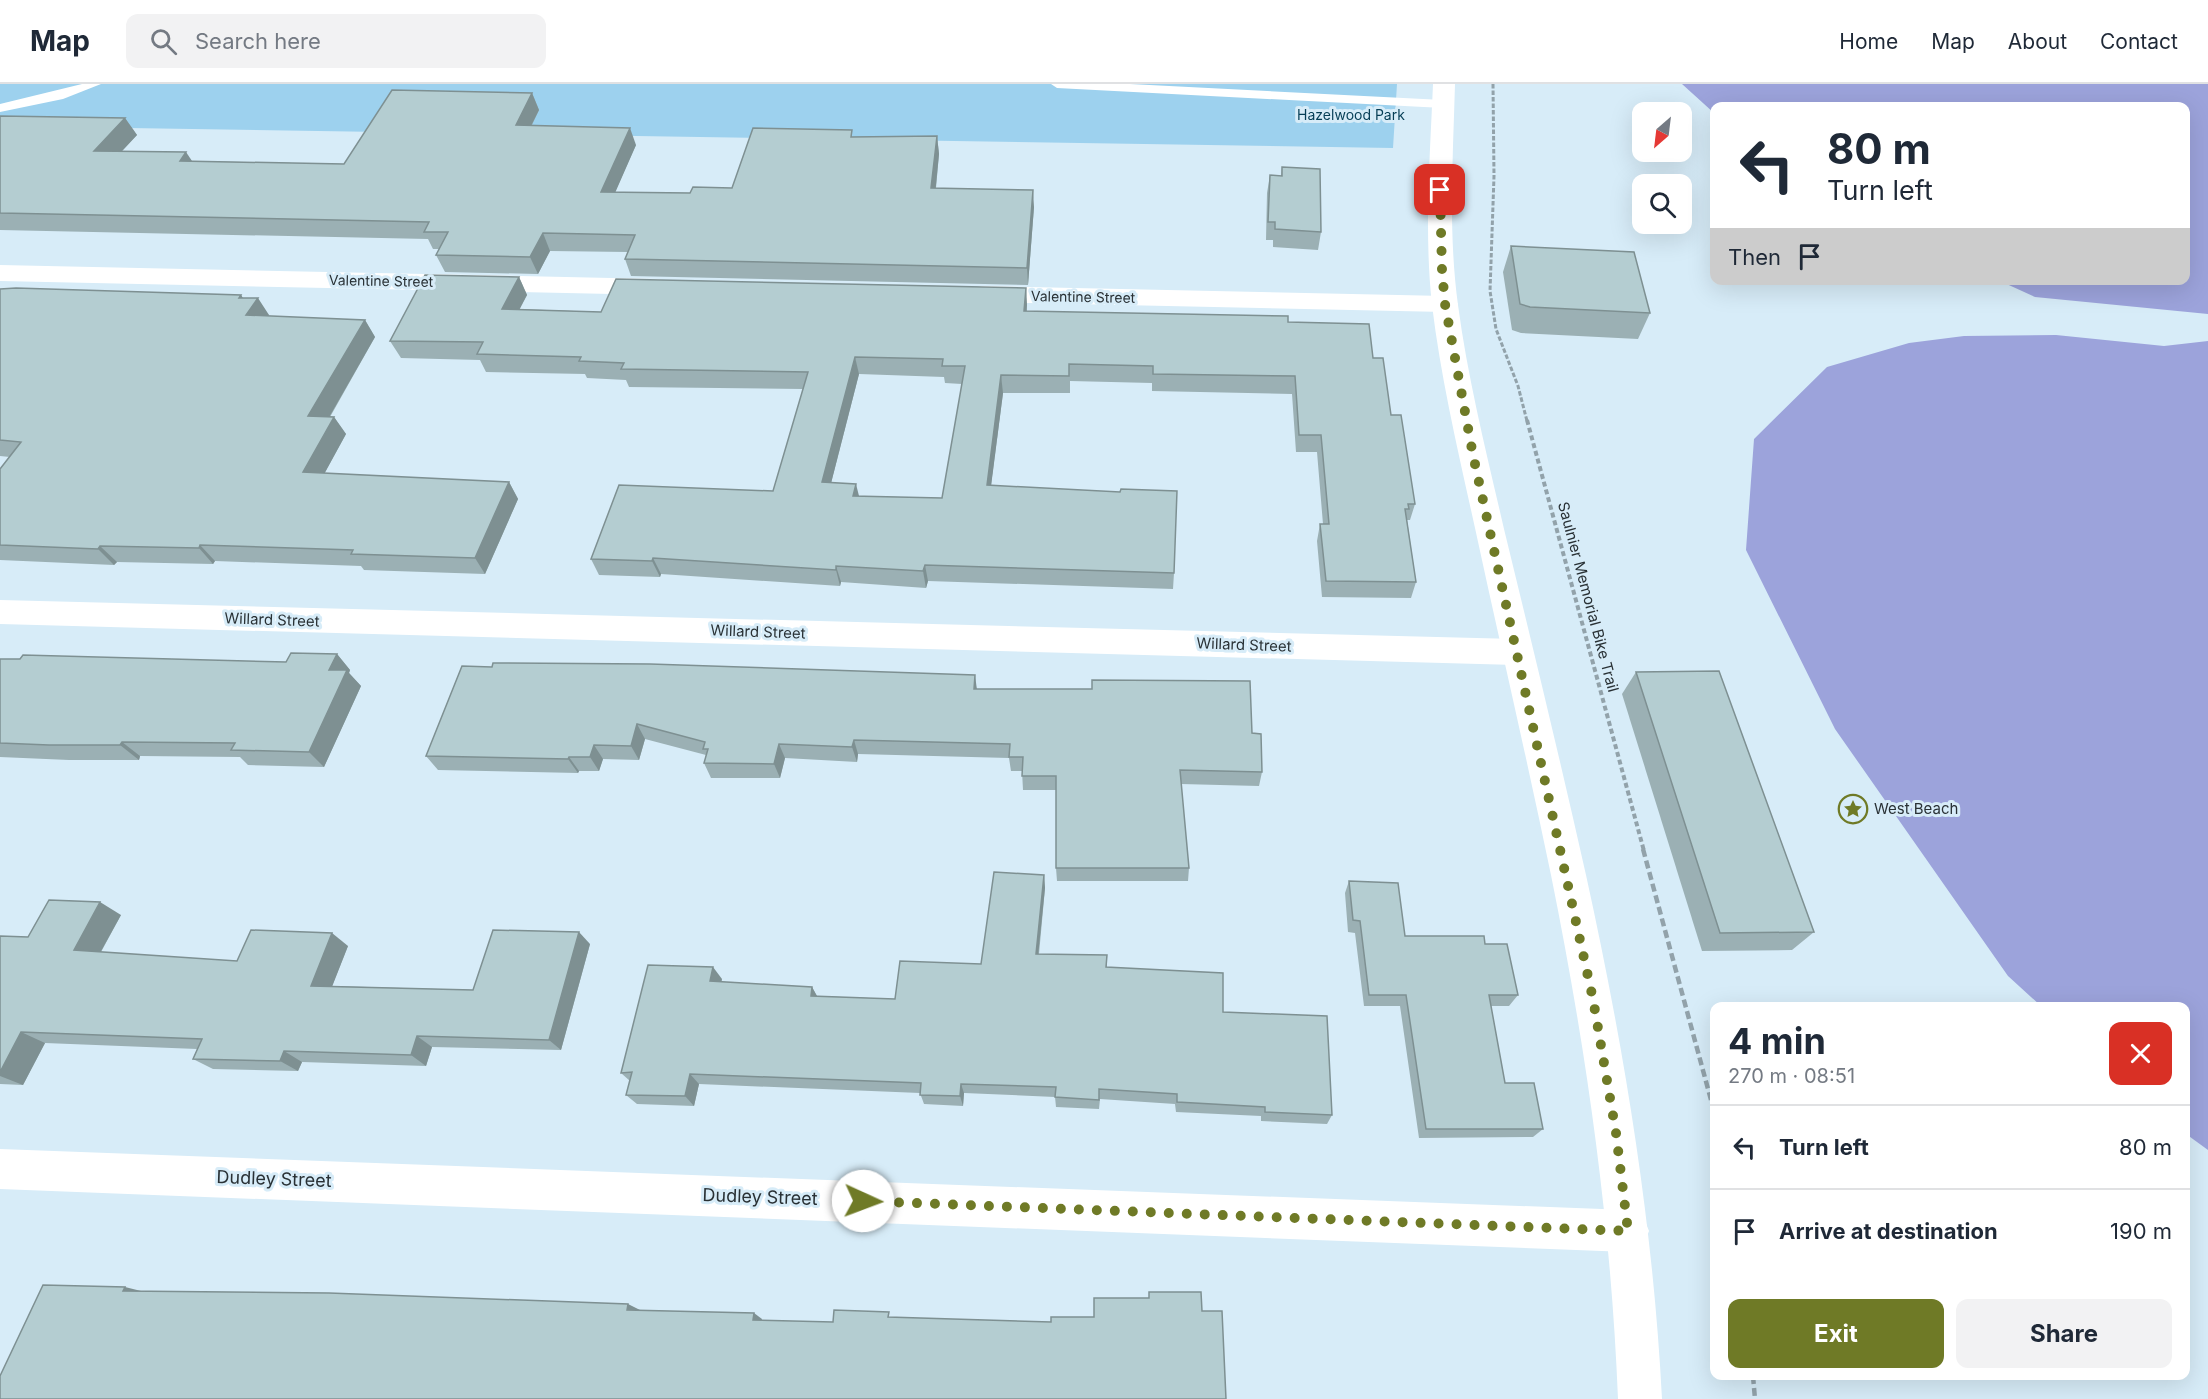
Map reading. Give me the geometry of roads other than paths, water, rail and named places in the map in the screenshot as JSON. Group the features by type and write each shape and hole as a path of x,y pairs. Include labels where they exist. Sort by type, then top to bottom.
{"street":[{"path":"1443,94 1440,210 1445,304 1473,455 1568,874 1602,1044 1628,1231 1636,1313 1640,1399"},
{"name":"Valentine Street","path":"0,273 678,288"},
{"name":"Valentine Street","path":"964,294 1445,304"},
{"name":"Willard Street","path":"0,612 1516,652"},
{"name":"Dudley Street","path":"0,1169 1628,1231"}],"lane":[{"path":"0,108 58,96 95,84"},
{"path":"1057,84 1443,94"}],"place":[{"name":"West Beach","path":"1853,809"}],"park label":[{"name":"Hazelwood Park","path":"1351,115"}]}
